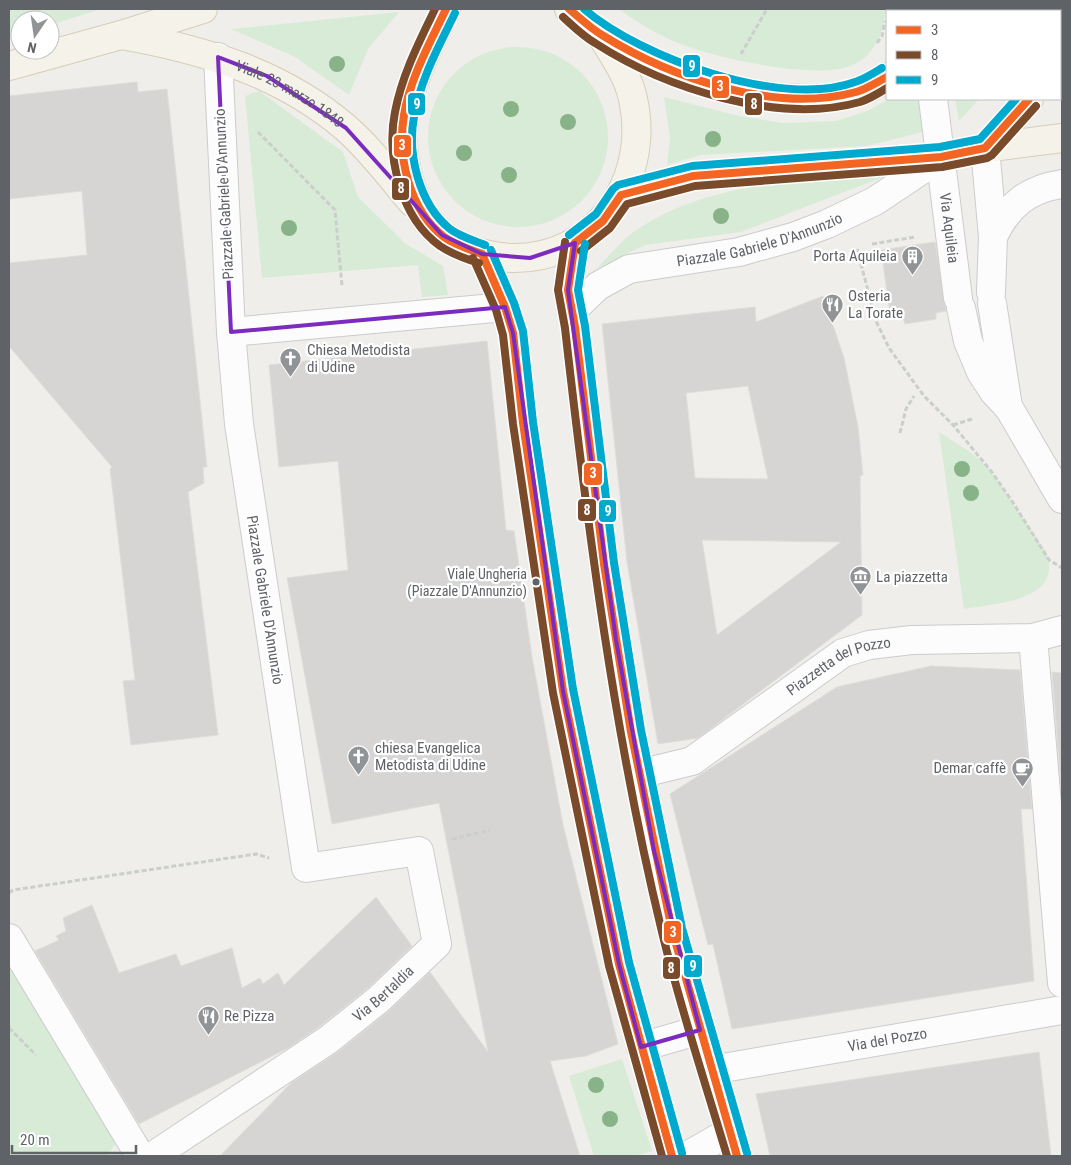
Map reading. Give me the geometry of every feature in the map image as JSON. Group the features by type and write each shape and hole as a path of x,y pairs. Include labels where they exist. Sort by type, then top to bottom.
{"main road":[{"name":"Viale 23 marzo 1848","path":"9,66 121,35 203,9"},
{"path":"446,9 414,82 404,116 403,144 407,174 422,214 442,235 482,254 502,259 530,258 554,252 575,243 604,221 621,195 636,147 636,119 633,98 622,69 601,35"},
{"path":"569,9 601,35 638,55 695,79 769,96 798,100 856,94 874,87 886,78"},
{"name":"Viale 23 marzo 1848","path":"121,35 167,43 218,57 267,76 346,128 378,161 422,214"},
{"path":"985,148 1028,100"},
{"name":"Piazzale Gabriele D'Annunzio","path":"621,195 693,176 941,157 985,148 1062,138"}],"street":[{"name":"Piazzale Gabriele D'Annunzio","path":"218,57 231,332 239,424 306,868"},
{"path":"933,100 941,157"},
{"name":"Via Aquileia","path":"985,148 993,237 991,298 1009,408"},
{"name":"Piazzale Gabriele D'Annunzio","path":"573,310 598,286 629,269 740,252 828,224 875,201 941,157"},
{"name":"Via Aquileia","path":"941,157 959,303 968,341 981,372 994,392 1009,408 1062,499"},
{"name":"Via Aquileia","path":"993,237 1010,208 1029,193 1062,184"},
{"path":"575,243 568,290 573,310 604,564 639,774 672,930 733,1144 687,1156"},
{"path":"482,254 505,307 513,333 524,423 563,692 619,964 672,1156"},
{"path":"231,332 505,307"},
{"name":"Piazzetta del Pozzo","path":"639,774 692,761 843,653 869,645 912,640 1033,638 1062,630"},
{"path":"1033,638 1062,983"},
{"name":"Via Bertaldia","path":"153,1156 328,1040 378,1000 438,944 419,851 306,868"},
{"path":"9,938 140,1156"},
{"name":"Via del Pozzo","path":"711,1070 1062,1010"},
{"path":"641,1047 700,1030"}],"path":[{"path":"737,60 767,9"},
{"path":"874,48 882,36 885,16"},
{"path":"254,127 335,210 341,272"},
{"path":"856,247 918,236"},
{"path":"859,257 876,320 892,354 924,396 953,425 991,471 1049,560 1062,568"},
{"path":"900,433 906,409 914,396"},
{"path":"9,893 14,890 256,854 306,868"}],"highlighted area":[{"path":"218,57 267,76 346,128 442,235 482,254 530,258 575,243 568,290 616,640 654,851 700,1030 641,1047 619,964 563,691 513,333 505,307 231,332"}],"green space":[{"path":"9,9 101,9 60,22 60,10 10,10 9,39"},
{"path":"619,9 885,9 885,11 879,37 870,53 863,59 847,67 830,70 808,70 759,64 688,47 651,30"},
{"path":"941,9 1038,9 1038,10"},
{"path":"399,12 368,49 349,95 295,57 231,29"},
{"path":"527,47 536,48 561,57 582,73 598,94 607,119 607,155 598,180 582,201 561,217 553,220 536,226 509,227 500,226 475,217 448,194 438,180 429,155 428,128 429,119 438,94 461,67 475,57 500,48"},
{"path":"259,91 343,152 358,197 406,244 443,266 448,295 422,297 418,265 262,278 245,96"},
{"path":"664,97 739,116 783,123 836,121 867,111 888,100 920,100 926,131 867,146 701,155 667,165 670,137"},
{"path":"955,100 978,100 959,121"},
{"path":"896,172 741,232 645,245 596,269 635,231 670,211 700,199 764,185"},
{"path":"939,432 973,454 991,471 1046,552 1049,568 1046,581 1037,590 1024,597 1009,601 964,609"},
{"path":"9,938 119,1140 106,1156 9,1156"},
{"path":"622,1059 652,1151 636,1156 594,1156 569,1076"}],"building":[{"path":"137,82 138,92 167,89 207,467 203,467 204,483 188,492 218,735 131,745 123,681 135,680 110,469 112,467 9,346 9,263 87,255 82,191 9,199 9,96"},
{"name":"Porta Aquileia","path":"935,242 946,311 936,313 936,319 905,324 903,318 891,319 881,250"},
{"path":"823,296 844,358 858,427 863,475 860,476 862,615 698,738 658,744 627,562 602,324 755,307 756,322","holes":["748,386 768,479 695,478 686,393","702,540 841,542 717,635"]},
{"path":"487,341 506,530 514,531 532,657 563,825 618,1044 586,1056 550,1061 580,1156 220,1156 291,1083 338,1052 389,1011 430,972 488,1052 439,803 332,824 287,578 348,570 338,461 279,467 269,365"},
{"path":"931,666 1020,670 1032,809 1021,809 1034,981 732,1029 713,944 708,945 670,794 837,687"},
{"path":"1052,672 1062,673 1062,799"},
{"path":"376,897 412,946 368,988 319,1027 288,1048 139,1124 35,951 59,940 56,936 66,931 63,918 92,905 119,973 176,954 181,966 232,948 242,988 260,978 263,984 278,973 284,985"},
{"path":"1039,1052 1051,1156 770,1156 756,1094"}],"transit line":[{"name":"8","path":"435,9 412,59 398,98 393,130 395,167 406,203 415,220 426,234 445,249 479,263"},
{"name":"3","path":"446,9 421,61 407,101 402,131 404,164 414,197 432,226 448,240 482,254"},
{"name":"3","path":"569,9 589,26 629,51 691,78 724,88 758,95 825,98 860,91 886,78"},
{"name":"9","path":"584,9 609,27 640,45 676,61 752,84 790,89 825,89 859,81 882,68"},
{"name":"9","path":"455,13 421,90 414,117 412,147 414,162 423,192 439,219 454,232 485,245"},
{"name":"8","path":"563,17 586,37 623,59 688,88 723,98 794,109 828,108 860,102 886,89"},
{"name":"9","path":"569,235 596,214 613,189 618,185 692,166 940,147 980,139 1015,100"},
{"name":"3","path":"575,243 603,221 621,195 693,176 941,157 985,148 1028,100"},
{"name":"8","path":"581,251 610,228 627,204 695,186 942,167 987,158 992,155 1036,106"},
{"name":"8","path":"565,242 558,290 565,328 593,556 616,707 645,858 662,932 727,1156"},
{"name":"3","path":"575,243 568,290 575,327 604,564 631,732 672,930 737,1156"},
{"name":"9","path":"585,244 578,290 585,326 614,563 641,730 682,928 747,1153"},
{"name":"9","path":"491,250 514,303 523,331 533,422 573,689 629,962 682,1153"},
{"name":"3","path":"482,254 505,307 513,333 523,423 563,691 619,964 672,1156"},
{"name":"8","path":"473,258 496,310 503,335 513,424 553,693 609,966 662,1156"}],"place":[{"name":"Porta Aquileia","path":"913,275"},
{"name":"Osteria La Torate","path":"832,324"},
{"name":"Chiesa Metodista di Udine","path":"291,378"},
{"name":"Viale Ungheria (Piazzale D'Annunzio)","path":"536,582"},
{"name":"La piazzetta","path":"860,596"},
{"name":"chiesa Evangelica Metodista di Udine","path":"359,776"},
{"name":"Demar caffè","path":"1022,787"},
{"name":"Re Pizza","path":"208,1035"}]}
